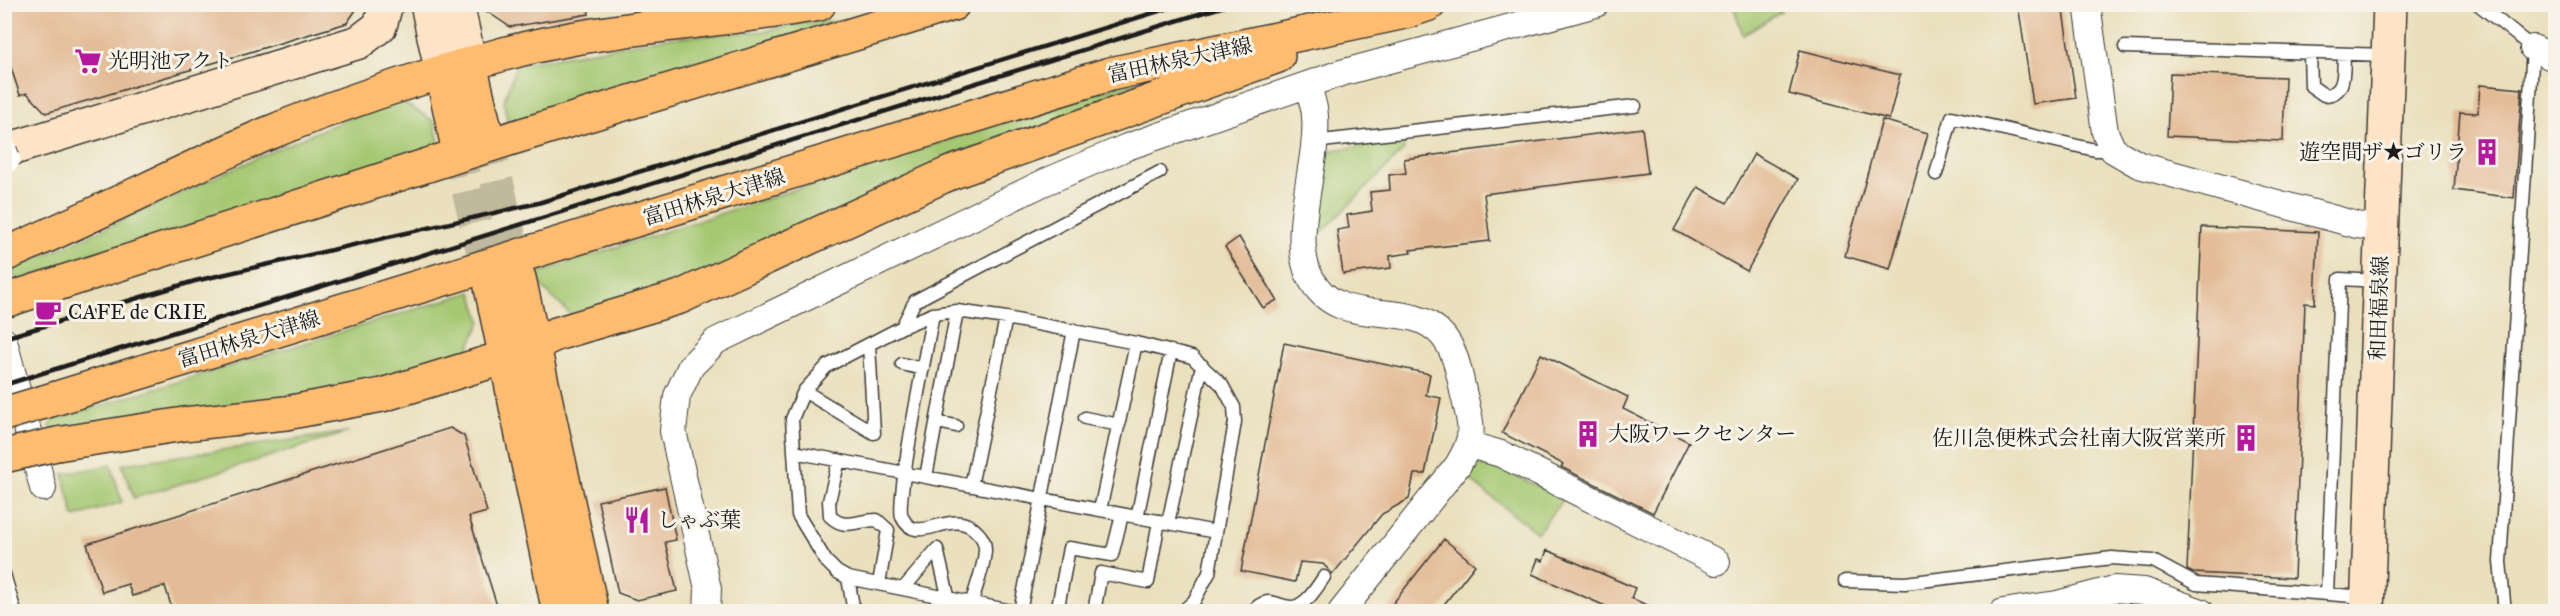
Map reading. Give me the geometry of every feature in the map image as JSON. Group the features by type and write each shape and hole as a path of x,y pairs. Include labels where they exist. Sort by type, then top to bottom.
{"main road":[{"path":"5,154 359,42 380,26 386,4"},
{"path":"427,4 456,68 472,138"},
{"path":"456,68 457,4"},
{"path":"4,255 263,136 332,108 456,68 502,54 596,34 751,16 819,4"},
{"path":"9,300 512,138 953,4"},
{"name":"和田福泉線","path":"2367,604 2390,4"},
{"path":"4,456 57,444 184,424 286,413 382,395 680,297 948,174 1417,8"},
{"name":"富田林泉大津線","path":"4,414 1110,74 1417,8"},
{"path":"505,282 520,350 592,612"},
{"path":"520,350 559,612"}],"street":[{"path":"706,612 708,589 673,431 677,396 691,366 716,340 1042,183 1127,147 1341,73 1596,4"},
{"path":"2088,4 2105,132 2113,150 2139,165 2357,225 2383,229"},
{"path":"1308,86 1316,117 1303,244 1309,274 1327,299 1360,312 1409,316 1428,323 1443,335 1458,366 1472,431 1470,445 1458,465 1341,612"},
{"path":"4,341 43,488"},
{"path":"1470,445 1501,454 1717,562"},
{"path":"2003,612 2057,604 2114,589 2144,591 2201,612"}],"lane":[{"path":"2478,4 2544,53 2500,562 2505,612"},
{"path":"2125,47 2388,55"},
{"path":"2310,53 2311,86 2324,95 2335,93 2342,85 2344,54"},
{"path":"1313,142 1635,106"},
{"path":"1936,174 1952,117 2095,150 2113,150"},
{"path":"902,327 915,301 1160,172"},
{"path":"2326,594 2340,279 2380,281"},
{"path":"926,477 957,311"},
{"path":"1074,330 1019,612 972,602 949,600 848,578 837,572 826,561 798,515 792,419 804,391 827,366 902,327 933,314 957,311 1074,330 1171,351 1192,357 1222,385 1234,407 1235,422 1209,573 1194,601 1182,612"},
{"path":"933,314 900,503 902,516 911,526 921,530 935,528 945,522 960,521 976,530 982,538 985,549 972,602"},
{"path":"971,486 1006,318"},
{"path":"1101,510 1136,343"},
{"path":"804,391 874,433 869,345"},
{"path":"1137,518 1171,351"},
{"path":"902,364 924,369"},
{"path":"1094,612 1101,573 1148,582 1202,365"},
{"path":"1085,418 1119,425"},
{"path":"937,422 956,426"},
{"path":"794,452 1216,532"},
{"path":"839,460 829,501 830,516 838,524 848,526 860,521 877,520 888,530 879,584"},
{"path":"1057,612 1069,548 1112,555 1122,515"},
{"path":"903,589 937,549 949,600"},
{"path":"1845,581 1905,583 2112,558 2153,561 2196,584 2326,594 2367,604"},
{"path":"4,574 15,612"},
{"path":"1252,612 1258,605 1271,601 1291,607 1299,605 1324,577"},
{"path":"848,578 854,612"}],"green space":[{"path":"1733,5 1780,5 1781,12 1743,35"},
{"path":"806,22 839,22 508,127 504,101 516,65 665,38 766,31"},
{"path":"1163,73 1176,88 665,294 575,319 543,288 537,273 1074,99"},
{"path":"399,100 434,121 440,147 15,281 13,269 253,160"},
{"path":"1402,141 1404,150 1322,232 1314,233 1322,158 1333,150"},
{"path":"472,292 481,321 466,354 377,380 283,399 55,433 50,427 53,420"},
{"path":"349,432 134,498 122,464"},
{"path":"111,465 122,502 74,517 63,474"},
{"path":"1492,465 1564,498 1537,533 1465,476 1480,466"}],"building":[{"name":"光明池アクト","path":"4,4 360,4 347,23 46,113 27,93 20,95 4,47"},
{"path":"476,4 588,4 589,14 510,27"},
{"path":"2018,4 2062,4 2076,98 2033,104"},
{"path":"1800,50 1900,75 1889,119 1789,94"},
{"path":"2170,73 2285,77 2283,141 2167,136"},
{"name":"遊空間ザ★ゴリラ","path":"2480,85 2522,89 2514,198 2454,190 2460,112 2478,113"},
{"path":"1882,120 1928,133 1890,269 1845,256"},
{"path":"1642,128 1648,173 1484,194 1490,241 1410,250 1411,253 1390,256 1391,268 1343,274 1337,230 1349,228 1347,215 1372,211 1370,192 1390,190 1389,175 1406,173 1404,159"},
{"path":"1754,154 1798,179 1747,271 1674,230 1698,187 1727,203"},
{"name":"佐川急便株式会社南大阪営業所","path":"2202,227 2318,232 2315,304 2305,303 2294,578 2193,573 2187,570"},
{"path":"1239,237 1277,300 1263,308 1225,247"},
{"path":"1284,343 1430,374 1426,395 1441,398 1425,474 1414,474 1409,499 1382,514 1333,574 1323,564 1300,562 1295,582 1241,571"},
{"name":"大阪ワークセンター","path":"1541,354 1628,397 1623,409 1689,442 1653,513 1561,467 1563,464 1502,433"},
{"path":"450,428 464,436 487,512 469,517 499,612 173,612 165,586 132,596 128,584 102,592 87,544"},
{"path":"665,487 676,540 665,542 677,591 637,600 618,593 598,501"},
{"path":"1444,539 1475,565 1438,612 1386,612"},
{"path":"1547,550 1635,588 1631,598 1662,612 1619,612 1532,574 1538,559 1543,561"}],"tunnel":[{"path":"486,133 519,278"},
{"path":"457,143 491,287"}],"railway":[{"path":"4,338 195,281 538,203 1182,4"},
{"path":"4,385 1231,4"}],"place":[{"name":"光明池アクト","path":"88,61"},
{"name":"遊空間ザ★ゴリラ","path":"2487,152"},
{"name":"CAFE de CRIE","path":"48,312"},
{"name":"大阪ワークセンター","path":"1588,434"},
{"name":"佐川急便株式会社南大阪営業所","path":"2246,438"},
{"name":"しゃぶ葉","path":"637,520"}]}
